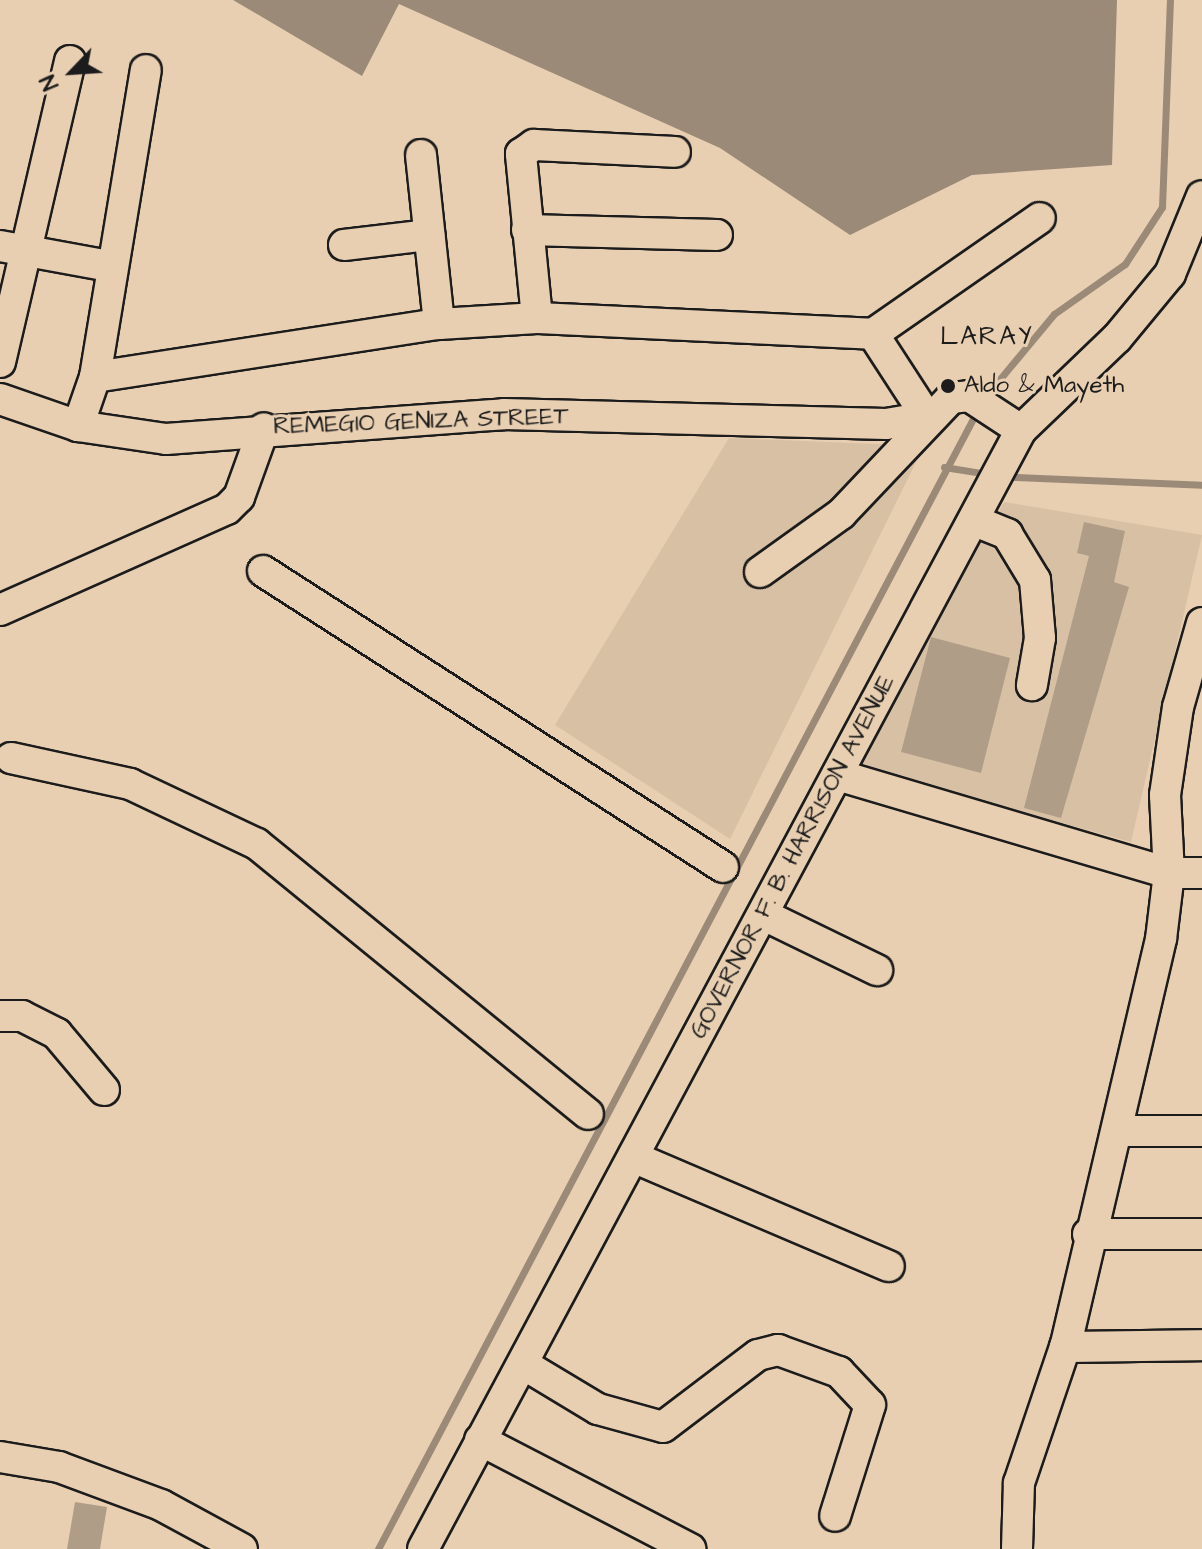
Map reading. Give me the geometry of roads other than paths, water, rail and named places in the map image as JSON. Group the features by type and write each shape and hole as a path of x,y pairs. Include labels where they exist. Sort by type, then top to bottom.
{"street":[{"path":"0,362 14,248 70,61"},
{"path":"78,426 95,377 109,266 146,70"},
{"path":"537,318 521,154 527,148 675,152"},
{"path":"421,155 439,324"},
{"name":"GOVERNOR F. B. HARRISON AVENUE","path":"423,1549 841,776 895,650 975,521 1010,421 1117,338 1170,274 1202,196"},
{"path":"95,377 439,324 537,318 873,334 1040,218"},
{"path":"527,230 717,235"},
{"path":"344,245 429,235"},
{"path":"14,248 109,266"},
{"path":"760,572 841,514 927,417 873,334"},
{"name":"REMEGIO GENIZA STREET","path":"0,399 78,426 166,439 264,428 504,414 886,424 927,417 951,398 969,396 1010,421"},
{"path":"0,610 227,509 239,497 264,428"},
{"path":"975,521 1007,534 1035,580 1040,638 1032,685"},
{"path":"263,571 723,867"},
{"path":"1017,1549 1019,1483 1065,1347 1088,1234 1147,1009 1169,873 1165,795 1178,707 1202,623"},
{"path":"11,758 130,784 257,844 588,1114"},
{"path":"841,776 1169,873 1202,873"},
{"path":"764,915 877,970"},
{"path":"0,1016 22,1016 57,1034 104,1090"},
{"path":"1117,1131 1202,1131"},
{"path":"633,1157 889,1266"},
{"path":"1088,1234 1202,1234"},
{"path":"1065,1347 1202,1345"},
{"path":"523,1364 598,1409 663,1427 758,1355 778,1350 839,1372 870,1405 835,1516"},
{"path":"480,1440 690,1549"},
{"path":"0,1457 59,1467 161,1505 242,1549"}],"waterway":[{"path":"985,397 1054,314 1125,264 1162,207 1170,0"},
{"path":"378,1549 977,411"},
{"path":"944,467 983,473"},
{"path":"1015,477 1202,485"}],"place":[{"name":"Aldo & Mayeth","path":"948,386"}],"district":[{"name":"LARAY","path":"987,337"}]}
